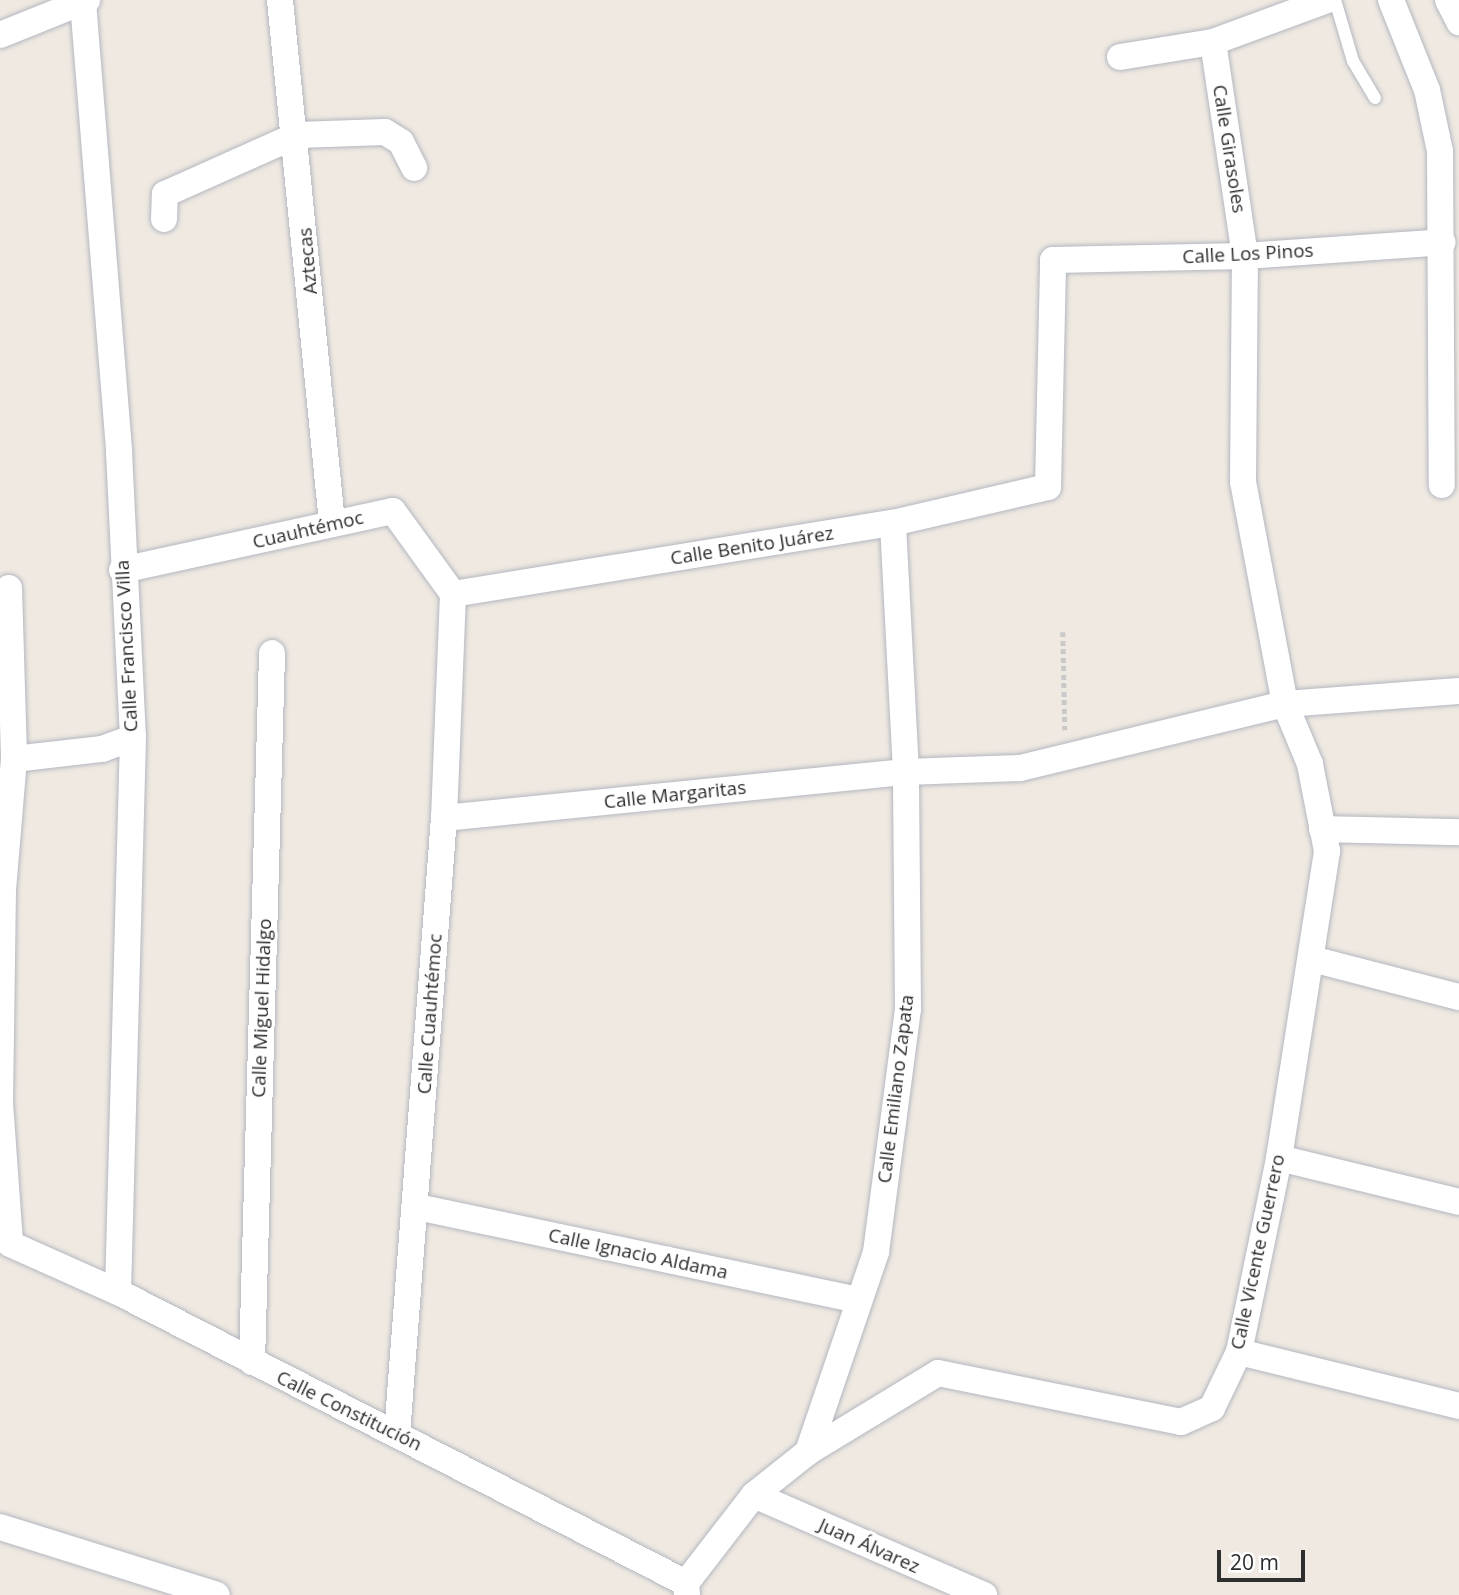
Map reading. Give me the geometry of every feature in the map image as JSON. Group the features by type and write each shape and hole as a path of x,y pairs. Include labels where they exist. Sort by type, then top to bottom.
{"street":[{"name":"Aztecas","path":"280,0 297,135 332,523"},
{"path":"1120,57 1213,42 1327,0"},
{"path":"1391,0 1427,90 1440,151 1443,242 1443,485"},
{"path":"1448,0 1459,22"},
{"path":"0,35 85,1"},
{"name":"Calle Francisco Villa","path":"85,1 119,452 122,570 133,738 118,1292"},
{"name":"Calle Girasoles","path":"1213,42 1245,256 1243,482 1285,704"},
{"path":"164,219 165,194 297,135 385,131 401,142 414,168"},
{"name":"Calle Los Pinos","path":"1048,487 1054,260 1245,256 1443,242"},
{"name":"Calle Benito Juárez","path":"453,594 893,523 1048,487"},
{"name":"Cuauhtémoc","path":"122,570 287,537 332,523 393,511 453,594"},
{"name":"Calle Emiliano Zapata","path":"808,1452 876,1252 908,1009 906,772 893,523"},
{"path":"5,1251 0,1103 2,889 14,759 9,589"},
{"name":"Calle Cuauhtémoc","path":"397,1434 417,1207 443,818 453,594"},
{"name":"Calle Miguel Hidalgo","path":"252,1362 272,653"},
{"name":"Calle Margaritas","path":"443,818 906,772 1020,768 1285,704 1459,691"},
{"name":"Calle Vicente Guerrero","path":"808,1452 938,1373 1181,1422 1212,1408 1239,1352 1279,1158 1312,959 1326,851 1310,764 1285,704"},
{"path":"14,759 102,749 133,738"},
{"path":"1322,829 1459,832"},
{"path":"1312,959 1459,997"},
{"path":"1279,1158 1459,1202"},
{"name":"Calle Ignacio Aldama","path":"417,1207 858,1300"},
{"name":"Calle Constitución","path":"5,1251 118,1292 397,1434 686,1589"},
{"path":"1239,1352 1459,1406"},
{"path":"686,1589 754,1495 808,1452"},
{"name":"Juan Álvarez","path":"754,1495 984,1595"},
{"path":"0,1528 217,1595"}],"lane":[{"path":"1335,0 1353,61 1375,98"}],"path":[{"path":"1063,632 1065,755"}]}
